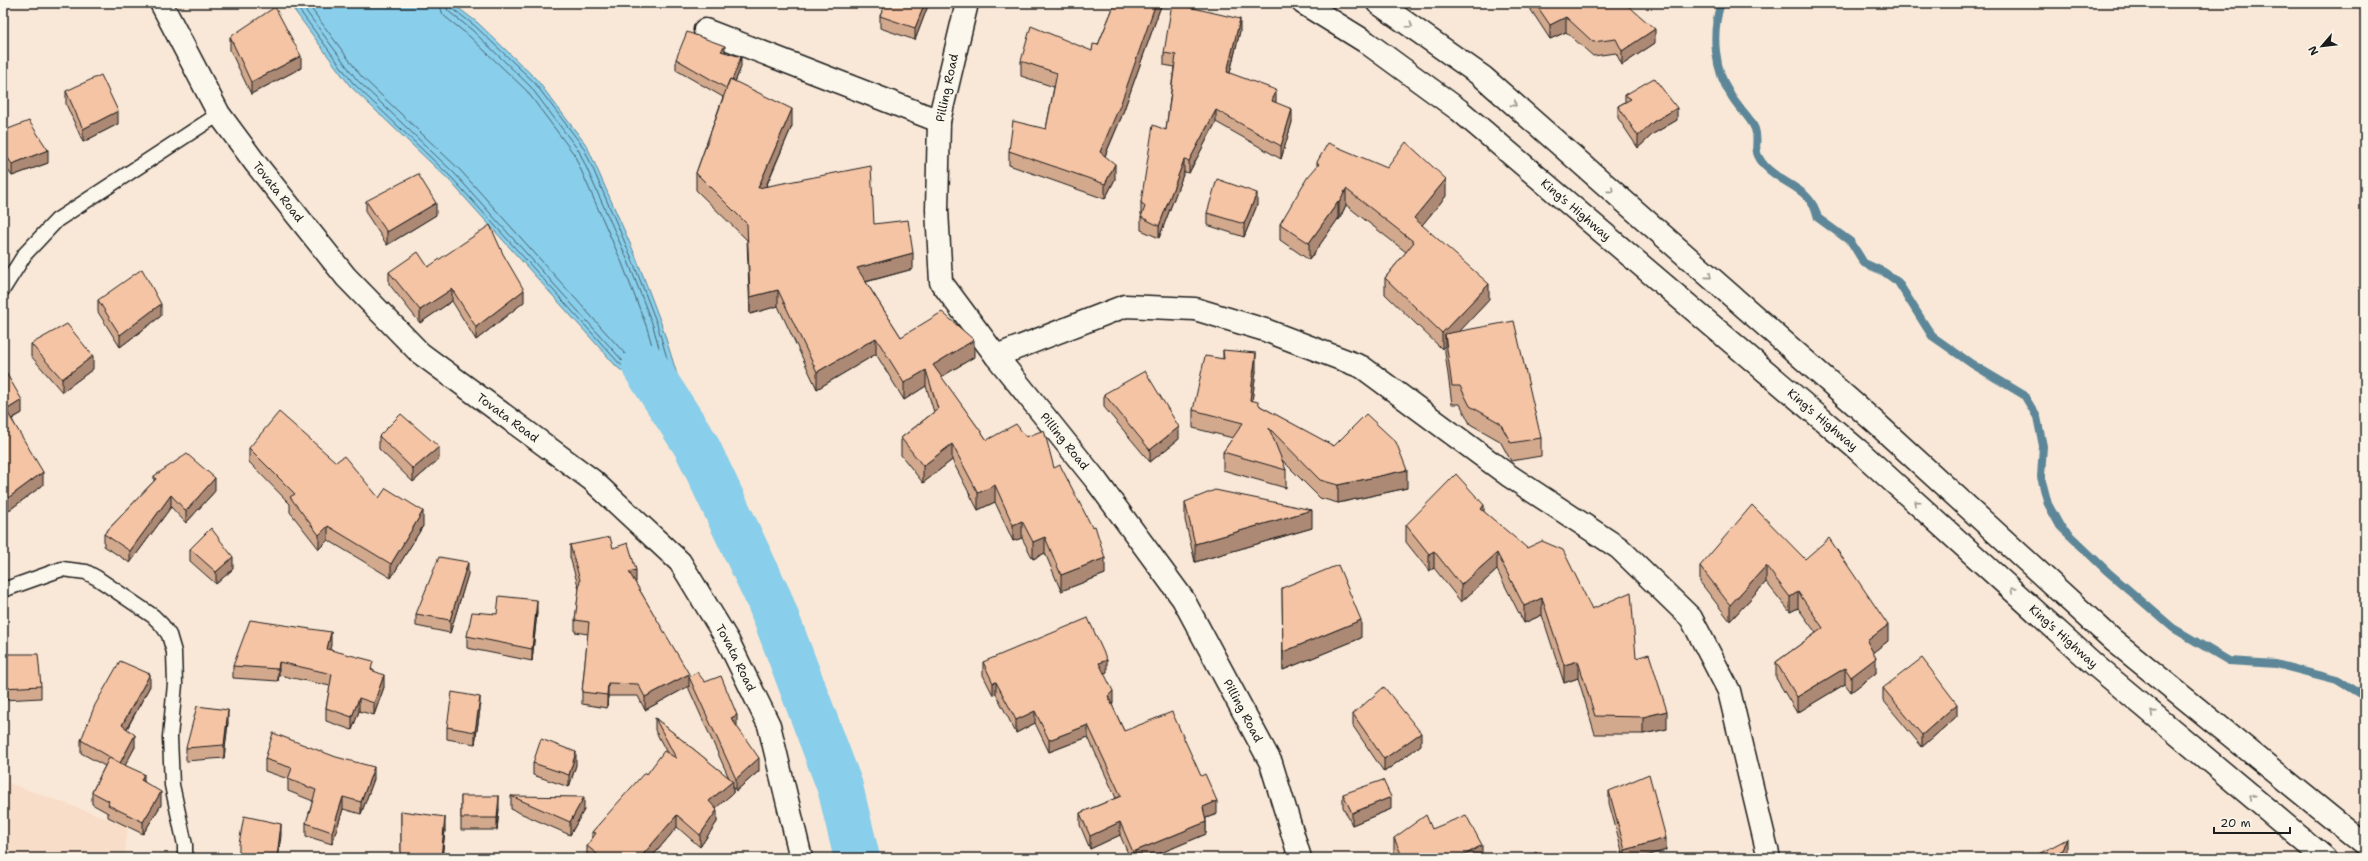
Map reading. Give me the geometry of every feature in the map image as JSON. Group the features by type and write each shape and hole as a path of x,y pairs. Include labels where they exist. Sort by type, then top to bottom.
{"main road":[{"name":"Tovata Road","path":"161,3 219,114 256,164 346,277 420,353 592,480 680,562 728,641 769,725 801,858"},
{"name":"Pilling Road","path":"967,3 939,121 937,210 941,282 996,356 1095,479 1183,599 1271,763 1300,858"},
{"name":"King's Highway","path":"1303,3 1366,42 1459,110 1858,450 2096,666 2325,858"},
{"path":"1378,3 1483,77 1870,418 2113,640 2365,845"},
{"path":"705,30 939,121"},
{"path":"996,356 1125,306 1133,306 1195,309 1265,330 1362,367 1508,475 1620,548 1691,618 1729,691 1769,858"}],"lane":[{"path":"3,289 25,254 57,220 219,114"},
{"path":"3,590 62,569 86,572 153,616 169,635 174,652 175,684 170,737 172,785 185,845 185,858"}],"shaded area":[{"path":"3,781 128,826 124,858 3,858"}],"water":[{"path":"289,3 452,3 478,23 537,80 587,146 636,257 661,323 695,432 616,366 449,180 350,86"}],"building":[{"path":"886,3 925,3 915,28 880,16"},
{"path":"1115,3 1156,3 1121,103 1100,152 1115,164 1105,184 1009,151 1013,121 1046,129 1057,73 1021,61 1031,26 1092,51 1093,44 1098,45"},
{"path":"1172,3 1240,19 1227,72 1276,90 1272,101 1292,109 1281,146 1216,110 1189,161 1184,160 1159,226 1141,217 1145,207 1141,202 1153,125 1166,130 1176,55 1164,53"},
{"path":"1535,3 1625,3 1655,29 1622,51 1616,39 1593,42 1566,17 1550,25"},
{"path":"275,7 301,56 251,82 230,37"},
{"path":"687,32 725,46 721,51 741,57 732,80 730,79 726,88 676,59"},
{"path":"101,75 118,111 83,129 66,91"},
{"path":"1654,78 1677,108 1653,122 1638,136 1618,106 1631,99 1625,95"},
{"path":"730,79 792,109 758,188 871,166 874,224 908,220 913,253 857,268 901,337 942,312 974,340 933,365 987,440 1016,424 1026,437 1044,430 1054,468 1060,465 1092,527 1095,526 1105,558 1061,575 1045,537 1033,542 1022,521 1013,525 995,485 978,493 952,444 923,466 901,438 938,409 926,370 904,383 876,338 817,372 778,290 750,297 747,224 696,173"},
{"path":"29,121 48,150 12,164 3,151 3,131"},
{"path":"1406,142 1446,179 1414,218 1489,284 1442,333 1385,278 1414,242 1346,189 1339,203 1338,202 1309,243 1280,224 1307,178 1319,164 1317,162 1328,143 1387,168"},
{"path":"418,174 436,203 387,232 366,201"},
{"path":"1217,179 1257,193 1244,224 1207,213"},
{"path":"490,225 503,254 524,290 476,327 452,289 420,310 389,272 418,252 428,267"},
{"path":"142,269 161,304 120,335 98,300"},
{"path":"1514,321 1541,438 1511,443 1500,423 1470,406 1460,386 1452,386 1445,334"},
{"path":"67,324 93,356 62,379 31,344"},
{"path":"1223,350 1256,353 1250,400 1258,402 1260,406 1334,446 1366,414 1396,442 1407,470 1338,485 1320,480 1269,428 1286,470 1223,452 1243,423 1193,410 1205,356 1224,359"},
{"path":"5,371 22,400 6,410 43,472 8,498 3,490 3,372"},
{"path":"1145,371 1179,427 1150,450 1104,394"},
{"path":"279,412 336,462 344,456 379,498 386,488 423,511 391,564 328,526 319,535 290,497 295,494 249,448"},
{"path":"401,414 439,447 413,469 379,436"},
{"path":"187,454 215,478 186,511 171,495 130,551 104,534 156,479 154,476"},
{"path":"1456,474 1484,505 1481,509 1527,548 1542,541 1563,550 1592,609 1631,592 1636,658 1649,654 1667,711 1643,717 1595,716 1578,661 1564,665 1542,598 1524,606 1497,553 1461,585 1434,551 1429,554 1406,525"},
{"path":"1215,490 1312,510 1195,544 1185,502"},
{"path":"1752,505 1805,559 1829,538 1888,625 1867,641 1876,658 1851,677 1845,668 1797,697 1776,662 1823,628 1798,592 1790,597 1766,566 1730,605 1700,566"},
{"path":"211,528 233,557 216,572 190,549"},
{"path":"610,537 613,548 628,543 636,570 629,572 689,674 645,697 638,684 608,683 607,695 582,692 589,622 575,620 580,580 570,545"},
{"path":"439,557 468,562 450,620 416,614"},
{"path":"1338,565 1361,620 1283,652 1282,588"},
{"path":"499,596 537,600 532,649 467,636 472,612 497,614"},
{"path":"1088,618 1107,660 1099,663 1113,691 1108,696 1124,731 1172,712 1201,776 1205,774 1217,801 1203,807 1206,822 1133,852 1120,822 1090,836 1080,813 1121,796 1088,725 1049,740 1035,711 1016,720 996,682 993,683 983,662"},
{"path":"250,620 331,632 327,649 373,661 371,670 384,675 374,703 359,698 352,717 326,708 332,674 279,662 278,669 233,666"},
{"path":"3,654 38,654 41,686 3,688"},
{"path":"1922,658 1957,704 1922,735 1883,688"},
{"path":"120,661 150,674 122,725 135,735 120,763 81,740 95,705"},
{"path":"697,672 705,682 721,676 737,715 731,718 759,758 736,779 689,677"},
{"path":"1384,687 1421,733 1384,759 1353,714"},
{"path":"452,692 480,697 475,732 447,727"},
{"path":"197,706 228,710 224,745 186,748"},
{"path":"655,718 733,781 709,801 717,810 700,835 677,815 640,858 602,858 587,846 596,833 592,832 645,772 647,774 664,751 676,758"},
{"path":"273,733 336,757 374,767 361,802 343,797 332,832 306,823 316,790 288,779 292,768 265,759"},
{"path":"541,739 576,752 569,775 533,763"},
{"path":"109,758 144,774 141,780 161,792 143,822 108,805 109,801 92,792"},
{"path":"1649,774 1666,838 1625,850 1609,791"},
{"path":"1383,780 1391,797 1352,813 1343,794"},
{"path":"461,796 499,796 497,818 461,818"},
{"path":"511,796 584,797 570,822"},
{"path":"401,811 445,817 441,858 411,858 401,855"},
{"path":"1426,815 1432,829 1466,815 1482,845 1459,858 1403,858 1394,838"},
{"path":"244,816 281,824 277,857 280,858 239,858 239,844"},
{"path":"2067,839 2057,858 2031,858"},
{"path":"1536,852 1539,858 1529,858"}],"waterway":[{"path":"1721,3 1715,39 1718,64 1726,87 1755,129 1757,151 1760,160 1772,173 1803,193 1814,208 1818,218 1851,242 1864,263 1884,272 1898,282 1932,336 1972,364 2024,395 2037,417 2043,446 2041,477 2048,504 2060,526 2108,572 2173,628 2229,661 2276,664 2337,680 2365,697"},
{"path":"645,366 696,445 769,599 840,787 857,858"}]}
